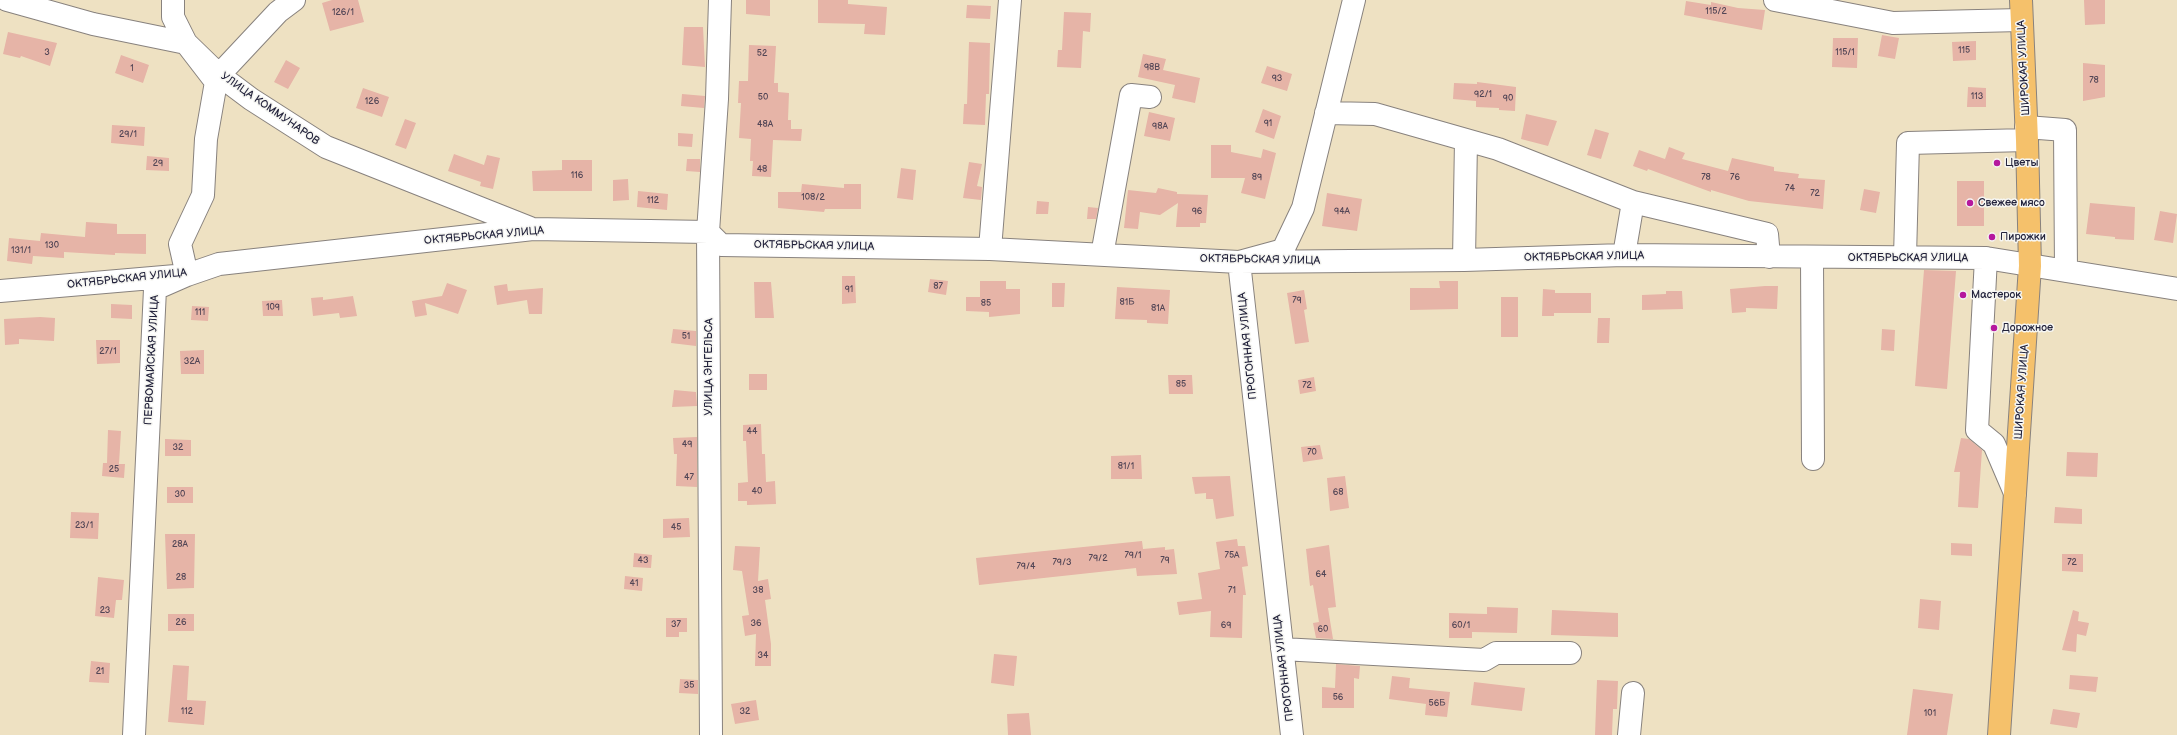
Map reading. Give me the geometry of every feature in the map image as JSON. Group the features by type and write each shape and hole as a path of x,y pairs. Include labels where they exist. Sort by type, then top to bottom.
{"main road":[{"name":"ШИРОКАЯ УЛИЦА","path":"1999,735 2030,266 2027,134 2021,10"}],"street":[{"path":"7,0 93,24 186,44"},
{"path":"173,0 173,17 186,44 218,78"},
{"path":"187,275 180,244 203,195 206,139 218,78 278,12 294,0"},
{"name":"УЛИЦА ЭНГЕЛЬСА","path":"711,735 708,232 717,99 720,0"},
{"path":"990,249 1010,0"},
{"path":"1239,262 1283,250 1303,208 1354,0"},
{"path":"1775,0 1893,23 2021,10"},
{"name":"УЛИЦА КОММУНАРОВ","path":"218,78 326,147 533,229"},
{"path":"1102,255 1131,95 1150,97"},
{"path":"1326,113 1376,114 1498,149 1632,202 1767,234 1769,257"},
{"path":"1905,257 1908,143 2066,130 2066,271"},
{"path":"1464,260 1466,140"},
{"path":"1624,255 1632,202"},
{"name":"ОКТЯБРЬСКАЯ УЛИЦА","path":"0,291 187,275 219,264 533,229 708,232 721,245 990,249 1239,262 1464,260 1624,255 1812,258 1986,258 2177,289"},
{"path":"1812,258 1813,459"},
{"path":"1986,258 1977,430 1994,444 2015,493"},
{"name":"ПРОГОННАЯ УЛИЦА","path":"1239,262 1292,735"},
{"name":"ПЕРВОМАЙСКАЯ УЛИЦА","path":"134,735 155,289 187,275"},
{"path":"1282,649 1484,660 1496,653 1570,653"},
{"path":"1629,735 1633,693"}],"building":[{"path":"332,0 358,0 364,22 330,31 322,3"},
{"path":"746,0 770,0 770,16 746,14"},
{"path":"818,0 848,0 848,4 887,7 885,35 864,34 865,24 818,23"},
{"path":"2084,0 2105,0 2105,24 2085,25"},
{"path":"1686,1 1711,5 1711,2 1738,8 1765,10 1762,30 1684,15"},
{"path":"967,5 991,6 990,19 966,18"},
{"path":"1064,12 1091,13 1090,32 1083,31 1081,68 1057,67 1058,50 1062,50"},
{"path":"684,27 703,27 705,67 682,65"},
{"path":"8,32 57,43 50,66 21,56 20,58 3,54"},
{"path":"1882,35 1899,38 1895,59 1878,56"},
{"path":"1833,38 1858,38 1857,68 1832,67"},
{"path":"1976,41 1976,60 1953,61 1952,42"},
{"path":"969,42 990,43 989,94 986,94 985,125 963,124 964,104 967,104"},
{"path":"749,45 776,46 774,83 778,83 778,92 789,93 788,120 791,120 791,129 802,129 801,141 773,140 771,177 752,176 753,161 750,161 751,139 739,138 741,103 738,103 739,81 748,81"},
{"path":"1143,54 1166,59 1163,70 1200,78 1195,103 1172,98 1175,85 1138,77"},
{"path":"121,55 149,65 143,83 115,73"},
{"path":"286,60 300,68 288,89 274,82"},
{"path":"2083,63 2105,65 2105,97 2083,101"},
{"path":"1267,66 1292,74 1287,91 1261,83"},
{"path":"1477,82 1516,87 1515,111 1499,110 1499,108 1476,107 1476,101 1453,99 1454,83 1477,84"},
{"path":"1968,87 1986,88 1986,107 1967,107"},
{"path":"363,88 389,97 382,117 356,108"},
{"path":"682,94 705,96 704,108 681,106"},
{"path":"1263,109 1281,116 1274,139 1255,132"},
{"path":"1149,112 1175,118 1170,141 1144,136"},
{"path":"1526,114 1557,121 1548,146 1521,139"},
{"path":"405,119 416,123 406,149 395,145"},
{"path":"112,125 145,127 144,146 111,143"},
{"path":"1595,129 1609,133 1601,159 1587,155"},
{"path":"678,133 693,134 692,147 678,146"},
{"path":"1211,145 1231,145 1231,152 1261,158 1263,149 1276,153 1265,199 1241,193 1245,178 1211,178"},
{"path":"1669,147 1685,153 1682,159 1728,171 1732,158 1774,167 1774,171 1799,174 1798,178 1825,180 1823,209 1749,201 1711,190 1711,192 1648,169 1647,171 1633,166 1639,150 1665,159"},
{"path":"454,154 484,165 487,155 500,158 493,189 480,186 481,182 448,171"},
{"path":"147,156 169,158 169,171 146,170"},
{"path":"687,159 700,159 700,172 686,171"},
{"path":"562,160 592,160 592,191 533,191 532,171 562,170"},
{"path":"969,162 982,164 977,186 982,187 981,200 963,198"},
{"path":"901,168 916,170 913,200 897,198"},
{"path":"628,179 629,200 613,201 613,180"},
{"name":"Свежее мясо","path":"1957,181 1984,181 1984,226 1957,226"},
{"path":"802,184 844,188 844,184 861,184 861,209 825,209 824,212 778,208 778,192 801,192"},
{"path":"1158,188 1177,192 1177,194 1208,195 1206,223 1200,223 1200,227 1176,227 1178,203 1160,215 1140,212 1138,229 1124,228 1128,190 1156,193"},
{"path":"1864,189 1880,192 1876,213 1860,210"},
{"path":"638,191 668,194 667,210 637,207"},
{"path":"1327,193 1362,199 1357,231 1322,226"},
{"path":"1037,201 1049,202 1048,214 1036,214"},
{"path":"2090,203 2135,207 2134,240 2115,239 2115,237 2086,234"},
{"path":"1088,207 1098,208 1096,219 1087,219"},
{"path":"2160,211 2177,214 2173,243 2154,240"},
{"path":"86,222 117,224 117,234 146,234 146,254 115,253 115,255 64,252 64,258 33,256 32,264 7,261 9,238 40,241 41,233 85,237"},
{"path":"1924,270 1956,271 1947,389 1915,386"},
{"path":"842,276 855,276 856,303 842,304"},
{"path":"930,279 948,281 946,295 928,292"},
{"path":"980,281 1006,281 1006,289 1020,289 1020,314 989,317 989,312 966,311 966,297 980,297"},
{"path":"1439,281 1458,281 1458,309 1410,310 1410,288 1440,288"},
{"path":"754,282 771,282 774,318 755,318"},
{"path":"447,283 467,290 458,314 425,303 427,315 415,317 412,301 442,296"},
{"path":"1052,283 1065,283 1064,307 1052,307"},
{"path":"507,284 508,291 543,288 542,314 529,314 527,300 497,305 494,286"},
{"path":"1778,286 1777,309 1746,308 1746,312 1732,313 1730,289"},
{"path":"1117,287 1170,290 1168,324 1147,323 1147,320 1115,319"},
{"path":"1543,289 1555,290 1555,293 1591,293 1591,313 1554,313 1554,316 1542,316"},
{"path":"1304,290 1307,309 1304,310 1309,342 1295,344 1287,293"},
{"path":"1666,291 1682,291 1683,309 1642,310 1642,295 1666,294"},
{"path":"353,296 357,316 340,318 339,313 313,316 311,298 323,297 323,300"},
{"path":"1501,297 1518,297 1518,337 1501,337"},
{"path":"282,300 283,316 263,316 262,301"},
{"path":"111,304 132,305 132,319 111,318"},
{"path":"192,306 209,307 208,321 191,320"},
{"path":"40,317 55,318 54,341 19,339 19,344 5,345 4,319"},
{"path":"1598,318 1610,318 1609,343 1597,343"},
{"path":"673,329 696,331 696,346 671,343"},
{"path":"1882,329 1895,330 1894,351 1881,350"},
{"path":"96,340 120,340 120,363 97,364"},
{"path":"204,350 204,374 181,374 180,351"},
{"path":"749,374 767,374 767,390 749,390"},
{"path":"1168,375 1192,375 1193,394 1169,394"},
{"path":"1314,377 1316,391 1300,394 1298,380"},
{"path":"674,390 696,392 697,406 672,407"},
{"path":"761,424 762,454 765,454 766,482 775,481 776,504 747,505 747,501 738,501 738,483 748,482 746,441 743,441 743,425"},
{"path":"108,430 121,431 119,464 125,464 124,478 102,476 103,463 107,463"},
{"path":"697,437 697,487 676,486 677,454 674,454 673,438"},
{"path":"1961,438 1969,439 1982,450 1978,508 1958,507 1960,472 1954,472"},
{"path":"165,439 191,440 191,456 165,456"},
{"path":"1320,445 1323,459 1303,462 1301,447"},
{"path":"2067,452 2098,453 2097,477 2066,476"},
{"path":"1141,455 1142,479 1111,479 1111,456"},
{"path":"1230,476 1234,516 1216,519 1213,499 1206,499 1206,493 1195,494 1192,477"},
{"path":"1345,476 1349,508 1330,511 1327,478"},
{"path":"167,487 193,487 193,503 167,503"},
{"path":"2055,507 2082,509 2082,524 2054,523"},
{"path":"71,512 99,513 98,539 70,538"},
{"path":"689,518 690,537 663,538 663,519"},
{"path":"165,534 195,534 194,588 167,589"},
{"path":"1237,539 1238,546 1245,546 1248,566 1242,567 1246,595 1243,595 1242,638 1210,637 1211,611 1179,615 1177,602 1202,599 1198,573 1220,569 1216,542"},
{"path":"1142,541 1143,549 1165,547 1165,550 1174,549 1177,574 1137,576 1136,568 979,585 976,558"},
{"path":"1951,543 1972,544 1972,556 1951,555"},
{"path":"1329,545 1336,607 1328,608 1333,639 1316,638 1313,623 1319,622 1313,585 1310,586 1306,549"},
{"path":"735,546 760,547 758,581 768,579 771,599 765,600 771,644 771,666 755,666 756,634 745,636 742,616 749,615 742,571 733,570"},
{"path":"634,553 652,555 651,568 633,567"},
{"path":"2062,554 2083,554 2083,572 2062,571"},
{"path":"625,576 643,578 642,591 624,589"},
{"path":"98,577 124,580 122,600 116,600 114,618 95,616"},
{"path":"1920,599 1941,601 1939,630 1918,628"},
{"path":"1487,607 1518,608 1517,633 1472,632 1472,638 1449,638 1449,613 1487,614"},
{"path":"1552,610 1618,613 1618,637 1551,635"},
{"path":"2073,610 2079,612 2078,621 2089,623 2086,636 2077,634 2076,652 2062,650"},
{"path":"168,614 194,614 194,631 168,631"},
{"path":"666,618 687,618 687,632 679,632 679,637 666,637"},
{"path":"994,654 1017,656 1014,686 991,683"},
{"path":"91,661 110,663 109,683 89,682"},
{"path":"1336,664 1360,666 1359,679 1354,678 1354,708 1322,708 1322,687 1335,688"},
{"path":"173,665 189,666 187,700 206,701 204,725 168,722"},
{"path":"2070,675 2098,677 2096,692 2069,689"},
{"path":"1392,676 1410,678 1409,688 1450,692 1447,717 1425,715 1426,704 1389,699"},
{"path":"680,679 698,680 698,694 679,693"},
{"path":"1597,680 1618,681 1617,709 1613,709 1612,735 1595,735"},
{"path":"1474,682 1525,688 1522,711 1471,705"},
{"path":"1913,689 1953,694 1947,735 1907,735"},
{"path":"756,700 759,720 735,724 731,704"},
{"path":"2053,709 2080,713 2077,728 2050,724"},
{"path":"1029,713 1031,735 1008,735 1007,714"}],"place":[{"name":"Цветы","path":"1997,163"},
{"name":"Свежее мясо","path":"1970,203"},
{"name":"Пирожки","path":"1992,237"},
{"name":"Мастерок","path":"1963,295"},
{"name":"Дорожное","path":"1994,328"}]}
